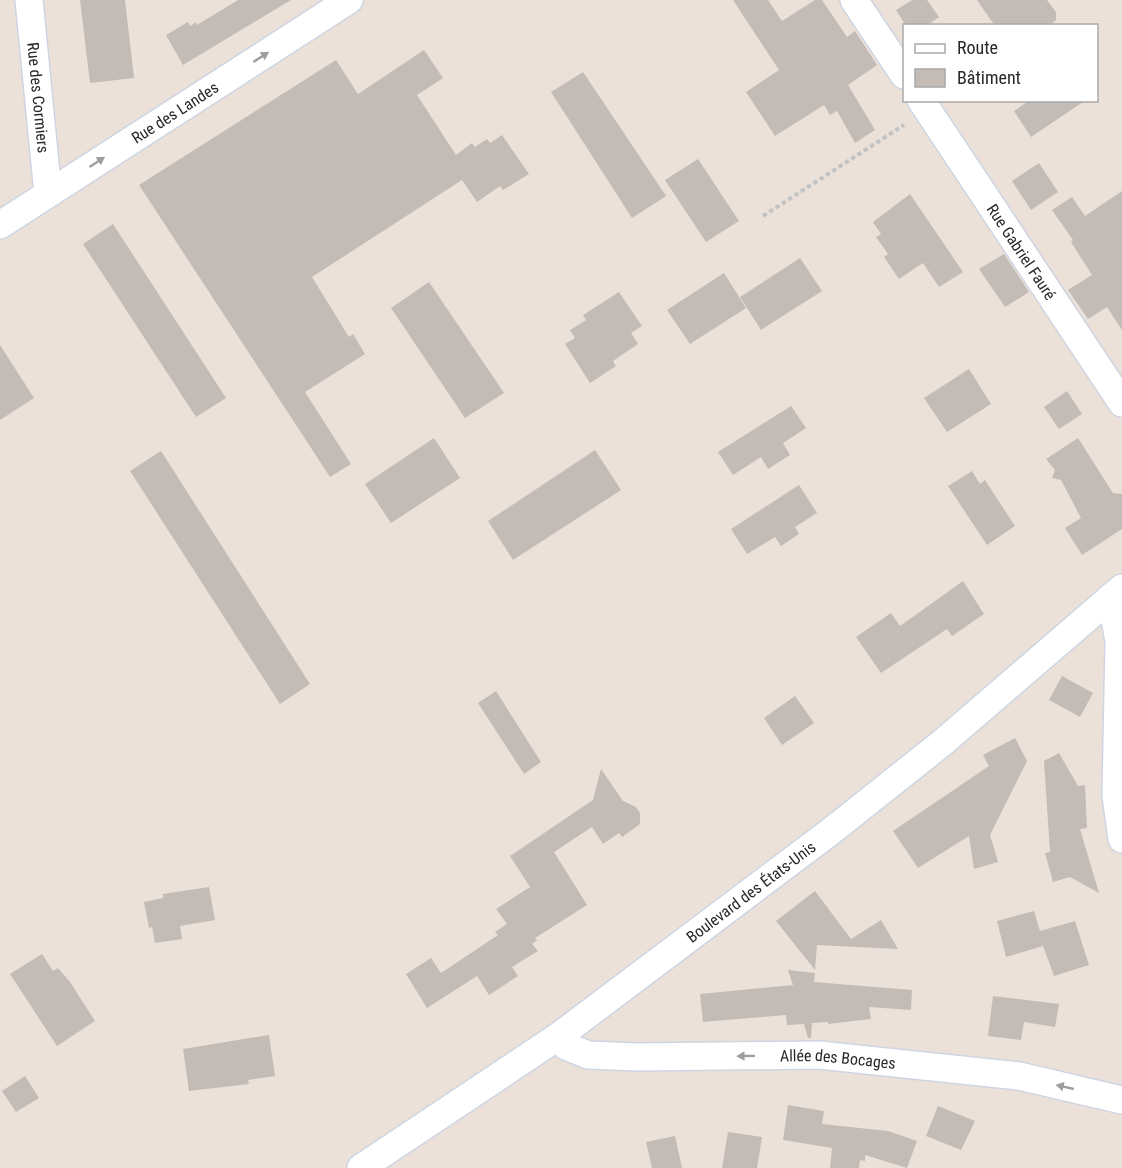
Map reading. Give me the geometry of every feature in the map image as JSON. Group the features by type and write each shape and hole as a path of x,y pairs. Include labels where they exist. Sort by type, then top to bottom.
{"street":[{"name":"Rue des Cormiers","path":"29,0 48,194"},
{"name":"Rue des Landes","path":"0,225 349,0"},
{"path":"854,0 903,74"},
{"name":"Rue Gabriel Fauré","path":"924,105 1122,403"},
{"path":"1117,592 1119,641 1116,796 1122,839"},
{"name":"Boulevard des États-Unis","path":"361,1168 559,1036 830,832 942,743 1117,592"},
{"name":"Allée des Bocages","path":"559,1036 566,1046 588,1054 637,1057 819,1055 1019,1076 1122,1100"}],"path":[{"path":"763,216 924,105"}],"building":[{"path":"80,0 125,0 134,78 90,83"},
{"path":"238,0 291,0 183,65 166,35 188,22 190,26 196,22 197,25"},
{"path":"733,0 768,0 782,21 815,0 822,0 847,37 855,31 877,65 848,85 875,130 855,143 837,111 830,115 824,105 775,136 746,92 779,70"},
{"path":"912,0 927,0 939,17 929,24 905,24 896,10"},
{"path":"977,0 1047,0 1056,12 1056,20 1051,24 994,24"},
{"path":"424,50 443,78 417,95 456,155 472,143 475,147 487,139 490,143 502,135 529,174 503,190 500,186 477,202 462,180 312,277 349,337 353,334 365,354 305,392 351,464 330,477 139,185 336,60 358,94"},
{"path":"583,72 666,196 632,218 551,92"},
{"path":"1027,102 1083,102 1031,137 1014,111"},
{"path":"698,159 739,221 706,242 665,180"},
{"path":"1039,163 1058,192 1031,210 1012,181"},
{"path":"1122,191 1122,330 1107,307 1088,319 1068,290 1092,275 1071,242 1073,240 1052,210 1072,197 1085,216"},
{"path":"910,194 963,272 939,287 923,263 899,279 884,257 888,254 876,237 881,234 873,222"},
{"path":"113,224 226,398 196,417 83,244"},
{"path":"1004,254 1029,292 1005,307 979,269"},
{"path":"800,258 822,291 761,330 740,297"},
{"path":"724,273 746,308 690,344 667,310"},
{"path":"429,282 504,393 465,418 391,308"},
{"path":"619,292 642,326 631,333 638,344 613,361 616,366 590,383 565,344 575,338 570,330 586,320 583,315"},
{"path":"0,345 34,398 0,420"},
{"path":"969,369 991,404 947,432 924,398"},
{"path":"1067,391 1082,414 1059,429 1044,407"},
{"path":"791,406 806,428 783,443 790,455 768,469 761,457 733,475 718,452"},
{"path":"434,438 460,478 391,523 365,484"},
{"path":"1078,438 1113,493 1122,494 1122,529 1082,555 1065,528 1081,518 1061,480 1052,478 1055,470 1046,459"},
{"path":"595,450 621,490 513,560 488,521"},
{"path":"161,451 310,684 280,704 130,471"},
{"path":"972,471 980,484 985,480 1015,526 987,545 948,486"},
{"path":"799,485 817,513 795,527 799,534 781,546 775,537 747,554 731,529"},
{"path":"963,581 984,614 952,636 947,629 881,673 856,637 891,613 900,626"},
{"path":"1062,676 1093,693 1080,717 1049,700"},
{"path":"496,691 541,762 524,774 478,703"},
{"path":"795,696 814,723 782,745 764,718"},
{"path":"1015,738 1027,761 990,835 998,862 974,869 969,836 918,868 893,831 989,766 983,755"},
{"path":"1059,753 1078,786 1085,785 1087,828 1080,829 1099,893 1070,877 1053,882 1045,853 1050,852 1044,761"},
{"path":"601,769 623,801 636,807 640,813 640,824 622,837 619,833 603,844 592,827 554,852 587,905 535,938 537,940 532,944 538,951 512,967 518,976 489,995 477,976 427,1008 406,974 431,958 441,973 498,935 495,932 507,924 496,909 530,887 510,856 593,800"},
{"path":"209,887 215,920 180,926 182,939 155,943 152,927 149,928 144,902 163,898 163,894"},
{"path":"815,891 851,939 881,920 898,949 817,945 815,970 776,921"},
{"path":"1034,911 1040,931 1075,921 1089,965 1054,976 1043,946 1006,957 997,921"},
{"path":"42,954 53,971 58,968 70,982 95,1021 57,1046 10,974"},
{"path":"788,970 815,973 814,982 912,990 911,1010 869,1007 871,1019 828,1024 828,1022 812,1023 811,1038 808,1038 804,1024 787,1025 786,1015 703,1022 700,994 793,985"},
{"path":"993,996 1059,1004 1055,1027 1024,1022 1021,1040 988,1036"},
{"path":"269,1035 275,1076 248,1080 249,1084 189,1091 183,1049"},
{"path":"25,1076 39,1098 16,1112 2,1091"},
{"path":"788,1105 824,1111 822,1124 888,1131 917,1141 907,1168 865,1155 865,1161 860,1160 859,1168 830,1168 832,1148 783,1140"},
{"path":"938,1106 975,1121 961,1150 926,1136"},
{"path":"728,1132 762,1137 757,1168 722,1168"},
{"path":"675,1136 682,1168 652,1168 646,1142"}]}
